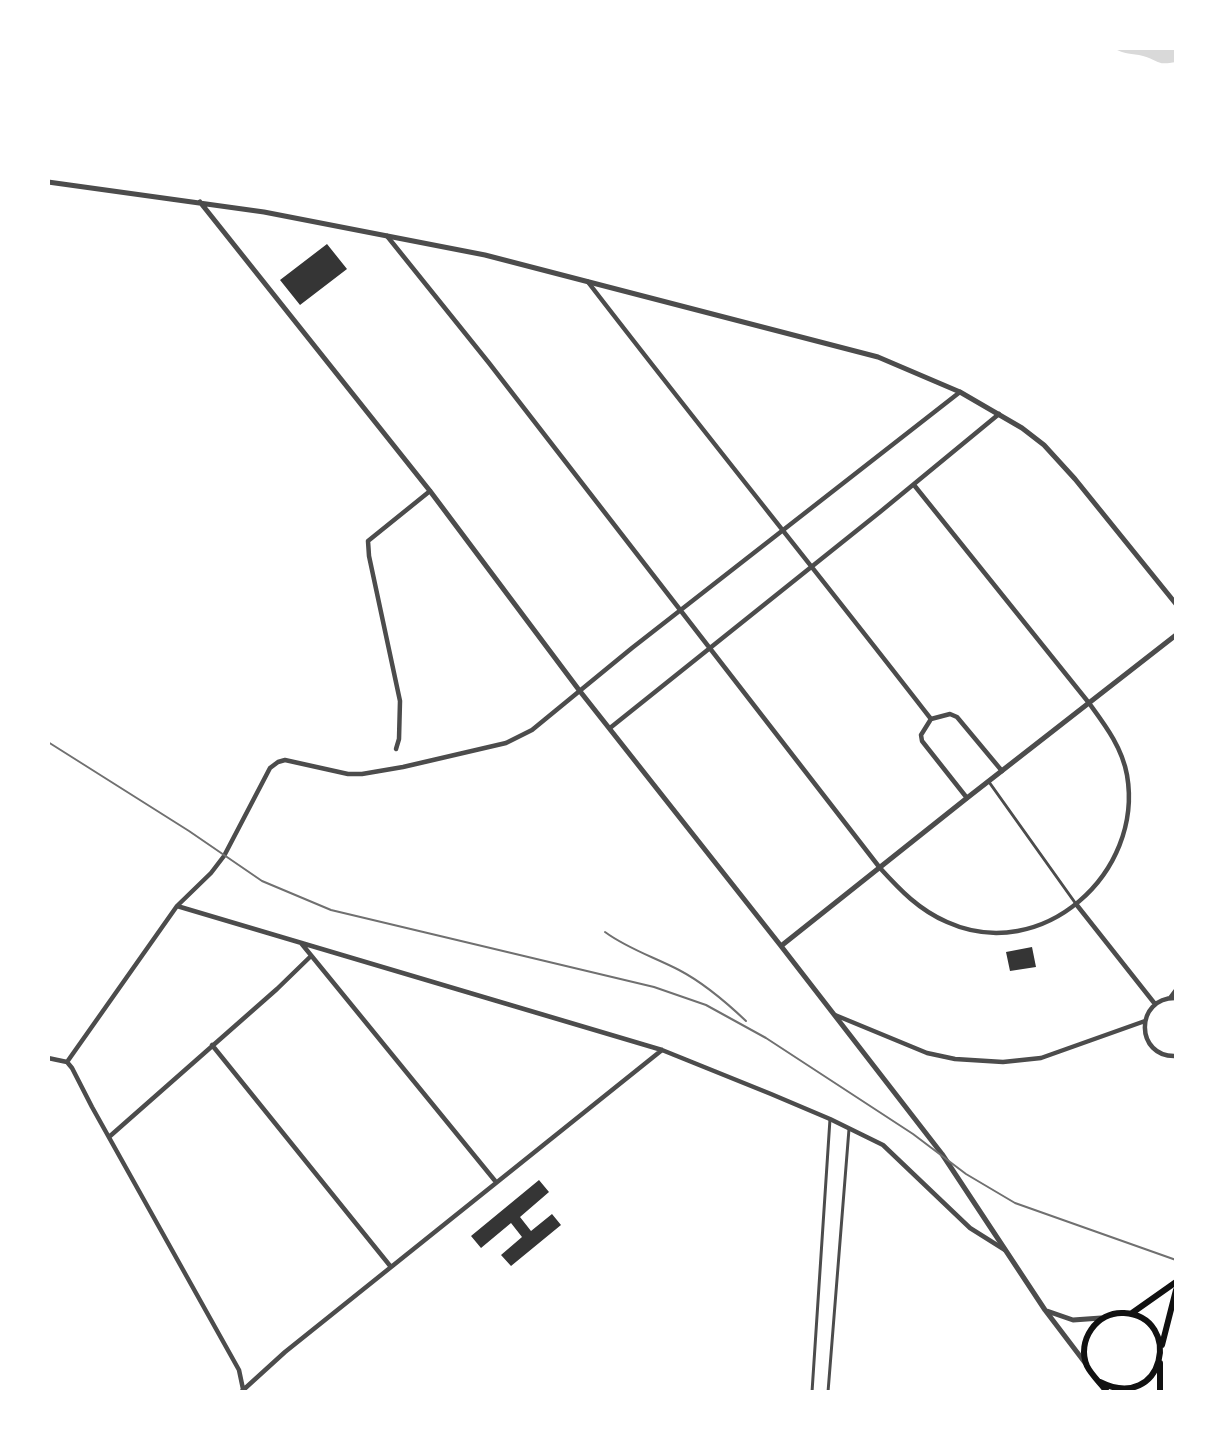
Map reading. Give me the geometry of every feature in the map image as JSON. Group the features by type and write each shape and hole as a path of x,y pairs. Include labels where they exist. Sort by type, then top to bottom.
{"main road":[{"path":"1132,1314 1176,1282"},
{"path":"1160,1392 1161,1349 1176,1290"},
{"path":"1107,1392 1087,1366 1084,1345 1088,1334 1101,1318 1121,1312 1143,1318 1152,1326 1161,1349"},
{"path":"1100,1382 1118,1389 1136,1387 1147,1381 1155,1371 1160,1359"}],"street":[{"path":"48,182 264,212 485,255 878,357 960,393 999,414 1044,444 1176,604"},
{"path":"200,202 430,491 579,690 942,1154 1045,1310 1087,1366"},
{"path":"386,235 496,372 880,868 900,890 925,911 948,923 976,931 1005,932 1032,929 1059,917 1076,904 1109,867 1122,835 1127,815 1127,775 1114,737 914,485"},
{"path":"587,280 931,719"},
{"path":"67,1062 177,906 211,873 224,856 270,768 278,762 285,760 348,774 362,774 506,743 532,730 579,690 960,393"},
{"path":"610,729 999,414"},
{"path":"396,749 399,739 400,701 369,556 368,541 430,491"},
{"path":"781,946 1176,635"},
{"path":"967,798 921,741 921,735 931,719 950,714 957,717 1002,771"},
{"path":"989,782 1076,904 1155,1004"},
{"path":"177,906 662,1050 830,1119 884,1145 970,1228 1005,1250"},
{"path":"301,943 496,1182"},
{"path":"109,1137 277,989 311,956"},
{"path":"1176,990 1173,998 1155,1004 1149,1010 1145,1022 1145,1035 1149,1043 1163,1054 1176,1056"},
{"path":"835,1015 927,1053 955,1059 1003,1062 1041,1058 1145,1022"},
{"path":"212,1045 391,1267"},
{"path":"242,1391 285,1352 662,1050"},
{"path":"48,1058 67,1062 72,1068 226,1345 239,1370 242,1391"},
{"path":"812,1392 830,1119"},
{"path":"828,1392 849,1129"},
{"path":"1045,1310 1073,1320 1101,1318"}],"shaded area":[{"path":"1114,48 1176,48 1176,62 1161,63"}],"building":[{"path":"327,244 347,269 300,305 280,280"},
{"path":"1032,947 1036,967 1010,971 1006,952"},
{"path":"539,1180 549,1192 520,1217 531,1231 552,1214 561,1225 511,1266 501,1255 522,1237 511,1223 481,1248 471,1236"}],"railway":[{"path":"48,742 189,831 262,881 331,910 654,987 706,1005 766,1038 913,1134 966,1174 1015,1203 1176,1260"},
{"path":"605,932 697,981 746,1021"}]}
